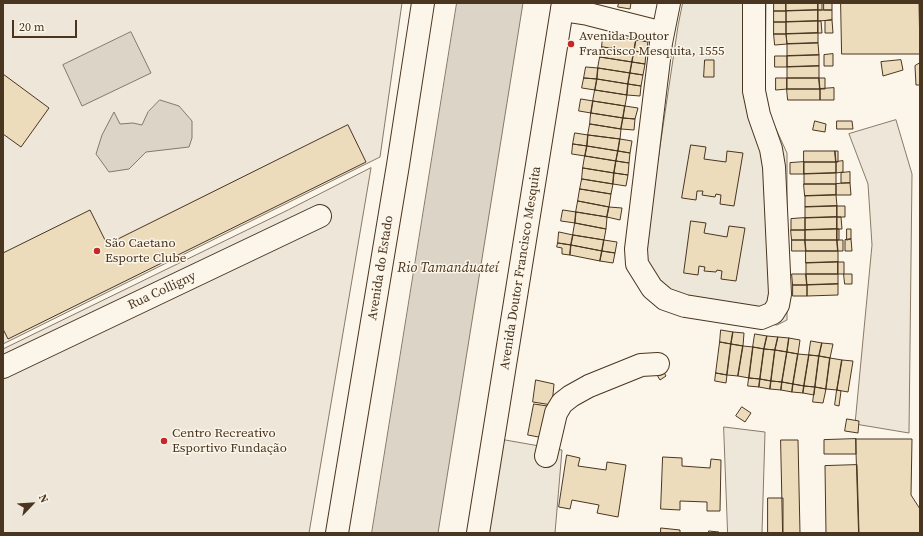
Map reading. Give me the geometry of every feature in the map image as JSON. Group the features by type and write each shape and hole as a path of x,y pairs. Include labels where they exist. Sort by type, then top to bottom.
{"main road":[{"name":"Avenida do Estado","path":"337,533 398,165 423,3"},
{"path":"669,3 660,50 636,249 637,264 652,288 665,299 685,306 761,318 773,313 778,305 780,294 774,167 771,149 759,115 754,91 754,3"},
{"path":"563,6 588,14 663,33"},
{"name":"Avenida Doutor Francisco Mesquita","path":"478,533 563,6"},
{"name":"Rua Colligny","path":"3,367 320,216"},
{"path":"546,456 556,413 562,404 571,396 589,386 641,365 658,364"}],"shaded area":[{"name":"São Caetano Esporte Clube","path":"3,3 402,3 380,157 3,344"},
{"path":"683,3 766,3 765,105 787,153 787,320 777,325 688,312 656,281 643,260 678,26"},
{"path":"896,120 912,174 909,433 855,424 872,245 868,184 849,134"},
{"name":"Centro Recreativo Esportivo Fundação","path":"371,168 309,533 3,533 3,349"},
{"path":"724,427 765,432 762,533 728,533"},
{"path":"494,438 562,450 555,533 478,533"}],"water":[{"name":"Rio Tamanduateí","path":"457,3 523,3 438,533 372,533"},
{"path":"131,32 151,73 82,106 63,65"},
{"path":"160,100 179,106 192,121 192,138 189,147 146,152 129,169 109,172 96,154 102,135 114,112 120,124 133,123 142,125 148,112"}],"building":[{"path":"619,3 631,3 630,9 618,7"},
{"path":"774,3 786,3 786,11 774,11"},
{"path":"786,3 818,3 818,10 786,11"},
{"path":"818,3 822,3 822,10 818,10"},
{"path":"824,3 832,3 832,10 824,10"},
{"path":"841,3 919,3 920,54 842,54"},
{"path":"818,10 818,21 786,22 786,11"},
{"path":"818,10 832,10 832,20 818,21"},
{"path":"774,11 786,11 786,22 774,22"},
{"path":"832,20 833,33 825,33 825,21"},
{"path":"818,21 818,33 786,34 786,22"},
{"path":"818,21 821,21 822,33 818,33"},
{"path":"774,22 786,22 786,34 774,34"},
{"path":"818,33 818,43 787,44 786,34"},
{"path":"774,34 786,34 787,44 775,45"},
{"path":"603,35 636,40 634,51 602,47"},
{"path":"636,40 648,42 646,53 634,51"},
{"path":"818,43 819,55 787,56 787,44"},
{"path":"602,47 634,51 632,62 600,57"},
{"path":"634,51 646,53 645,64 632,62"},
{"path":"833,54 833,66 824,66 824,55"},
{"path":"819,55 819,66 787,67 787,56"},
{"path":"775,56 787,56 787,67 775,67"},
{"path":"600,57 632,62 630,73 598,68"},
{"path":"705,60 714,60 714,77 704,77"},
{"path":"901,60 903,70 883,76 881,62"},
{"path":"632,62 645,64 643,75 630,73"},
{"path":"920,63 920,85 916,85 915,66"},
{"path":"819,66 819,78 787,78 787,67"},
{"path":"586,67 598,68 597,79 584,78"},
{"path":"598,68 630,73 628,84 597,79"},
{"path":"630,73 643,75 641,86 628,84"},
{"path":"3,74 49,108 21,147 3,134"},
{"path":"584,78 597,79 595,90 582,88"},
{"path":"776,78 787,78 787,89 776,90"},
{"path":"787,78 819,78 820,89 787,89"},
{"path":"819,78 825,78 825,89 820,89"},
{"path":"597,79 628,84 627,95 595,90"},
{"path":"628,84 641,86 640,96 627,95"},
{"path":"834,88 834,100 820,100 820,89"},
{"path":"787,89 820,89 820,100 788,100"},
{"path":"595,90 627,95 625,106 593,101"},
{"path":"581,99 593,101 591,113 579,111"},
{"path":"593,101 625,106 623,118 591,113"},
{"path":"625,106 638,108 635,119 623,118"},
{"path":"591,113 623,118 621,129 590,124"},
{"path":"623,118 635,119 634,130 621,129"},
{"path":"815,121 826,124 825,132 813,130"},
{"path":"837,121 852,121 853,129 837,129"},
{"path":"590,124 621,129 620,139 588,135"},
{"path":"348,125 366,162 8,339 3,329 3,253 90,210 107,244"},
{"path":"575,133 588,135 587,146 573,144"},
{"path":"588,135 620,139 618,151 587,146"},
{"path":"620,139 632,141 630,153 618,151"},
{"path":"573,144 587,146 585,156 572,154"},
{"path":"691,145 706,147 704,159 726,162 727,151 743,153 734,206 720,204 721,195 716,194 715,197 702,195 703,191 697,191 696,200 682,198"},
{"path":"587,146 618,151 616,161 585,156"},
{"path":"618,151 630,153 629,163 616,161"},
{"path":"804,151 835,151 836,162 804,162"},
{"path":"835,151 838,151 838,162 836,162"},
{"path":"585,156 616,161 614,173 583,168"},
{"path":"616,161 629,163 628,175 614,173"},
{"path":"843,161 843,172 836,173 836,162"},
{"path":"804,162 836,162 836,173 804,174"},
{"path":"804,162 804,174 790,174 790,163"},
{"path":"583,168 614,173 613,184 582,179"},
{"path":"850,172 850,183 841,183 841,173"},
{"path":"614,173 628,175 626,186 613,184"},
{"path":"836,173 836,184 804,184 804,174"},
{"path":"582,179 613,184 611,194 580,189"},
{"path":"850,183 851,195 836,195 836,184"},
{"path":"804,184 836,184 836,195 805,196"},
{"path":"580,189 611,194 609,207 578,201"},
{"path":"836,195 837,206 805,207 805,196"},
{"path":"578,201 609,207 607,217 576,212"},
{"path":"837,206 837,217 805,218 805,207"},
{"path":"837,206 845,206 845,217 837,217"},
{"path":"609,207 622,208 620,220 607,217"},
{"path":"563,210 576,212 575,223 561,221"},
{"path":"576,212 607,217 606,229 575,223"},
{"path":"837,217 837,229 805,230 805,218"},
{"path":"837,217 841,217 842,229 837,229"},
{"path":"805,218 805,230 791,230 791,219"},
{"path":"691,221 706,223 704,233 727,237 729,226 745,228 736,281 721,279 722,271 704,271 705,267 699,266 698,275 684,273"},
{"path":"575,223 606,229 604,240 573,235"},
{"path":"837,229 837,240 805,240 805,230"},
{"path":"837,229 839,229 839,240 837,240"},
{"path":"847,229 851,229 851,239 847,240"},
{"path":"791,230 805,230 805,240 792,240"},
{"path":"559,232 573,235 571,245 558,243"},
{"path":"573,235 604,240 602,251 571,245"},
{"path":"851,239 852,251 845,251 845,240"},
{"path":"604,240 617,242 615,253 602,251"},
{"path":"792,240 805,240 806,251 792,251"},
{"path":"805,240 837,240 838,251 806,251"},
{"path":"837,240 843,240 843,251 838,251"},
{"path":"558,243 571,245 570,255 562,254 562,248 557,247"},
{"path":"571,245 602,251 600,261 570,255"},
{"path":"602,251 615,253 613,263 600,261"},
{"path":"806,251 838,251 838,262 806,263"},
{"path":"838,262 838,274 806,274 806,263"},
{"path":"838,262 844,262 844,274 838,274"},
{"path":"792,274 806,274 807,285 793,285"},
{"path":"806,274 838,274 838,284 807,285"},
{"path":"844,274 852,274 852,284 845,284"},
{"path":"838,284 838,295 807,296 807,285"},
{"path":"793,285 807,285 807,296 793,296"},
{"path":"721,330 733,332 731,344 720,342"},
{"path":"733,332 744,333 743,346 731,344"},
{"path":"755,334 767,336 764,349 753,347"},
{"path":"767,336 778,337 775,350 764,349"},
{"path":"778,337 789,338 787,352 775,350"},
{"path":"789,338 800,340 798,354 787,352"},
{"path":"811,341 822,343 819,356 809,355"},
{"path":"720,342 731,344 727,375 716,373"},
{"path":"822,343 833,344 830,358 819,356"},
{"path":"731,344 743,346 738,376 727,375"},
{"path":"743,346 753,347 749,378 738,376"},
{"path":"753,347 764,349 760,379 749,378"},
{"path":"764,349 775,350 771,381 760,379"},
{"path":"775,350 787,352 782,382 771,381"},
{"path":"787,352 798,354 793,384 782,382"},
{"path":"798,354 809,355 804,386 793,384"},
{"path":"809,355 819,356 815,387 804,386"},
{"path":"819,356 830,358 826,389 815,387"},
{"path":"830,358 842,360 837,390 826,389"},
{"path":"842,360 853,361 848,392 837,390"},
{"path":"663,371 666,376 660,380 657,375"},
{"path":"716,373 727,375 726,383 715,381"},
{"path":"749,378 760,379 759,387 748,386"},
{"path":"760,379 771,381 770,389 759,387"},
{"path":"536,380 554,384 552,405 533,402"},
{"path":"771,381 782,382 781,390 770,389"},
{"path":"782,382 793,384 792,392 781,390"},
{"path":"793,384 804,386 803,393 792,392"},
{"path":"804,386 815,387 814,395 803,393"},
{"path":"815,387 826,389 823,403 813,402"},
{"path":"837,390 841,391 839,406 835,405"},
{"path":"534,404 554,407 549,439 528,435"},
{"path":"742,407 751,413 745,422 736,416"},
{"path":"847,419 859,421 858,433 845,431"},
{"path":"856,439 912,439 911,495 920,509 920,533 859,533"},
{"path":"856,439 856,454 824,454 824,440"},
{"path":"781,440 798,440 800,533 783,533"},
{"path":"567,455 580,458 578,466 606,470 607,462 626,465 618,517 597,513 599,505 572,500 570,509 559,507"},
{"path":"663,457 682,458 682,466 710,468 711,459 721,460 720,511 707,511 707,502 680,501 680,510 661,509"},
{"path":"857,465 859,533 826,533 825,466"},
{"path":"768,498 783,498 783,533 768,533"},
{"path":"661,528 680,530 680,533 661,533"},
{"path":"709,531 719,532 719,533 709,533"}],"place":[{"name":"Avenida Doutor Francisco Mesquita, 1555","path":"571,44"},
{"name":"São Caetano Esporte Clube","path":"97,251"},
{"name":"Centro Recreativo Esportivo Fundação","path":"164,441"}]}
